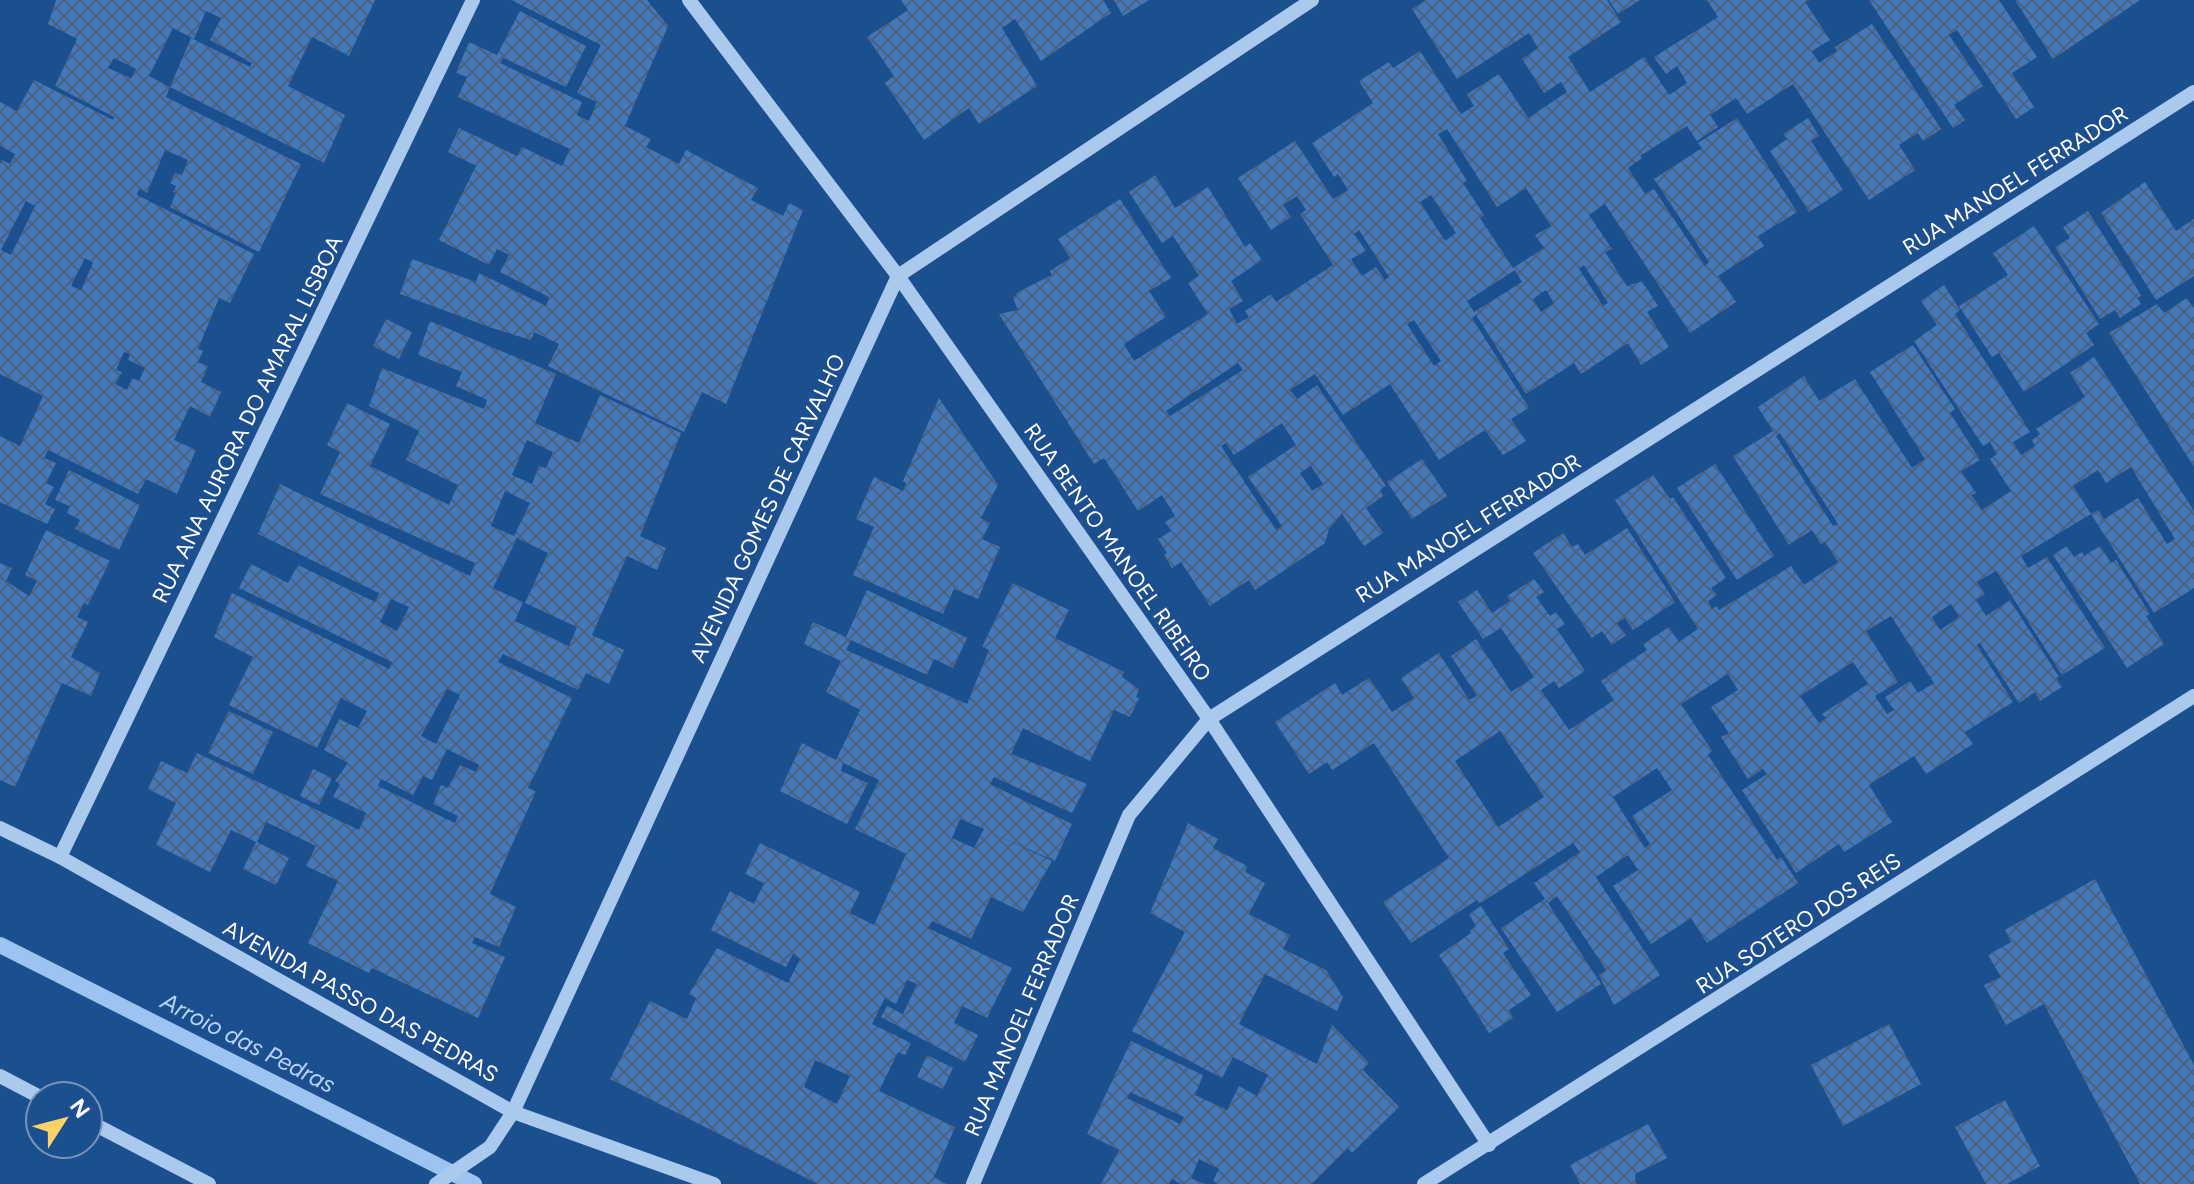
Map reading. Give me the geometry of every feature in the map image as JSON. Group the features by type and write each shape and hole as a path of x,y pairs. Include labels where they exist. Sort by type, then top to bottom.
{"street":[{"name":"RUA ANA AURORA DO AMARAL LISBOA","path":"60,857 473,0"},
{"name":"RUA BENTO MANOEL RIBEIRO","path":"689,0 898,276 1209,719 1489,1145"},
{"path":"898,276 1312,0"},
{"name":"RUA MANOEL FERRADOR","path":"973,1184 1129,815 1209,719 2194,92"},
{"name":"AVENIDA GOMES DE CARVALHO","path":"436,1184 490,1147 513,1112 898,276"},
{"name":"RUA SOTERO DOS REIS","path":"1424,1184 2194,696"},
{"name":"AVENIDA PASSO DAS PEDRAS","path":"0,828 60,857 513,1112 714,1184"},
{"path":"0,1076 24,1089"},
{"path":"104,1129 209,1184"}],"building":[{"path":"56,0 375,0 349,56 312,37 288,86 345,115 324,163 170,87 166,97 301,164 259,252 170,207 176,186 170,183 175,173 182,175 188,160 165,150 147,193 139,189 137,195 254,254 230,303 219,298 198,349 203,351 198,362 208,366 201,382 221,392 210,417 190,406 174,440 196,450 177,494 146,479 138,494 48,450 44,458 56,463 46,483 54,487 45,504 55,509 47,524 0,502 0,436 20,446 43,396 0,374 0,164 2,160 10,164 15,154 0,146 0,102 17,111 34,80 113,120 114,117 55,86 77,39 48,24","holes":["206,11 221,18 210,40 252,63 250,67 191,38 170,87 149,76 173,28 194,39","114,58 136,69 131,78 108,68","26,201 35,206 11,255 1,250","85,258 93,263 81,290 71,286","124,352 130,354 128,360 145,368 139,381 132,378 127,390 115,384 122,372 116,370"]},
{"path":"511,0 647,0 668,26 625,126 651,139 646,147 679,164 686,150 758,188 751,200 783,216 789,203 803,210 726,404 702,392 684,432 548,366 559,344 534,332 531,340 489,327 400,294 412,259 476,282 479,273 546,306 549,297 500,272 509,255 497,249 489,265 439,240 476,166 448,152 459,128 517,156 522,147 562,166 570,149 458,97 467,77 456,73 469,42 497,55 520,11 586,46 566,87 503,58 500,63 582,102 577,115 589,121 597,102 577,93 601,45"},
{"path":"901,0 1103,0 1111,13 1041,61 1015,19 1002,28 1037,86 979,124 969,108 924,140 885,83 894,76 867,37 908,10"},
{"path":"1114,0 1149,0 1123,16"},
{"path":"1426,0 1607,0 1621,22 1568,57 1590,92 1644,57 1669,95 1687,83 1677,66 1666,74 1654,57 1718,17 1707,0 1809,0 1805,2 1830,40 1812,51 1819,63 1837,51 1835,47 1872,24 1941,129 1923,141 1918,133 1899,145 1915,170 1869,200 1793,84 1747,114 1736,98 1710,115 1718,127 1697,141 1687,126 1640,156 1642,158 1628,168 1645,194 1654,189 1705,266 1709,262 1654,179 1702,148 1698,143 1737,118 1797,212 1758,236 1764,246 1718,276 1736,302 1690,333 1605,204 1589,215 1612,249 1605,252 1627,286 1642,281 1658,306 1647,312 1669,347 1641,365 1628,343 1581,374 1574,363 1526,394 1476,315 1472,318 1529,408 1511,419 1526,441 1503,455 1485,430 1439,460 1390,384 1343,415 1315,374 1290,390 1297,399 1317,385 1386,486 1380,490 1383,496 1366,508 1383,533 1364,546 1342,514 1329,529 1325,543 1255,590 1249,580 1210,606 1181,562 1172,568 1164,555 1167,553 1158,539 1171,531 1165,522 1175,516 1162,495 1138,511 1104,458 1094,464 999,314 1018,310 1013,298 1018,292 1052,275 1050,271 1070,258 1058,239 1120,199 1171,278 1149,291 1166,317 1124,344 1134,361 1208,314 1188,283 1199,276 1173,236 1162,243 1129,192 1155,175 1175,208 1208,187 1245,247 1250,243 1262,260 1231,281 1243,301 1229,309 1237,324 1249,317 1245,311 1271,294 1276,302 1333,265 1300,214 1306,210 1297,196 1283,205 1291,217 1271,230 1238,178 1295,141 1333,199 1348,190 1338,174 1334,177 1312,143 1373,103 1359,81 1389,62 1393,68 1420,51 1461,114 1474,106 1467,94 1499,74 1528,118 1567,92 1561,82 1544,93 1522,59 1538,48 1529,33 1457,79 1412,9","holes":["1447,129 1497,207 1526,188 1551,226 1535,235 1544,248 1513,268 1480,218 1484,215 1463,183 1467,181 1438,134","1431,195 1456,233 1445,241 1420,202","1359,230 1389,277 1385,280 1376,267 1362,276 1351,259 1366,251 1354,234","1584,265 1608,303 1603,306 1579,269","1515,270 1522,282 1474,312 1467,301","1546,290 1554,303 1541,312 1533,299","1414,320 1441,361 1434,366 1407,324","1238,363 1243,370 1170,416 1166,411","1282,423 1296,445 1248,477 1282,526 1276,530 1221,446 1226,443 1234,455","1311,466 1323,484 1312,491 1300,473"]},
{"path":"1609,0 1640,0 1618,14"},
{"path":"1869,0 1999,0 2037,57 2012,73 2034,107 2016,119 1957,30 1949,35 1983,86 1954,105 1965,120 1953,128"},
{"path":"2015,0 2140,0 2053,59"},
{"path":"1808,118 1819,136 1811,141 1843,190 1809,212 1770,151 1787,139 1783,134"},
{"path":"2145,182 2176,231 2194,219 2194,276 2156,300 2101,213"},
{"path":"2088,211 2141,295 2138,298 2141,304 2120,318 2115,310 2100,319 2055,247 2070,238 2063,227"},
{"path":"2034,226 2099,324 2086,333 2094,345 2024,392 1999,353 1992,357 1959,306 2008,275 1993,253"},
{"path":"1944,285 1960,310 1955,314 2030,432 2013,442 2021,455 2035,446 2032,440 2040,434 2036,429 2085,397 2070,373 2094,357 2194,511 2194,588 2154,613 2091,514 2021,556 2028,568 2047,557 2105,648 2062,675 1996,571 1977,582 1985,594 1976,600 1986,616 2010,600 2059,677 2056,678 2062,687 2040,701 2035,692 2019,703 1980,643 1977,645 2013,702 1965,732 1973,744 1926,774 1914,756 1869,785 1892,822 1844,852 1839,844 1796,873 1742,790 1767,774 1763,769 1748,779 1721,737 1729,733 1711,707 1738,690 1728,674 1681,704 1712,751 1708,755 1777,860 1781,857 1798,883 1707,943 1691,918 1651,944 1613,886 1638,870 1628,855 1596,877 1660,975 1614,1005 1599,975 1606,970 1557,896 1548,903 1601,984 1557,1012 1501,928 1545,899 1534,883 1580,852 1573,843 1479,904 1477,900 1411,943 1383,902 1449,858 1374,743 1332,770 1327,762 1309,774 1275,722 1335,683 1342,695 1369,678 1392,712 1414,698 1401,678 1439,653 1469,700 1477,696 1451,656 1476,639 1511,692 1534,677 1501,628 1483,639 1458,602 1477,590 1492,613 1510,601 1507,596 1534,579 1544,592 1536,597 1550,616 1556,612 1565,624 1557,629 1585,671 1559,688 1554,681 1541,690 1569,730 1614,700 1601,681 1647,650 1643,644 1669,627 1679,642 1698,629 1615,500 1653,475 1670,499 1673,497 1726,578 1711,588 1717,595 1708,601 1712,609 1716,606 1719,610 1791,566 1804,585 1838,562 1825,542 1821,544 1812,530 1789,545 1733,456 1773,431 1758,407 1804,376 1819,401 1855,379 1912,468 1925,459 1870,372 1913,345 1955,409 1950,413 1980,460 1961,471 1976,493 1971,495 1982,510 2011,491 1990,459 1997,454 1990,442 1983,446 1914,341 1937,325 1921,301","holes":["1780,433 1838,524 1833,526 1776,436","2131,467 2175,539 2167,544 2138,498 2104,519 2098,510 2091,514 2073,486 2098,470 2106,483","1951,604 1959,617 1940,630 1932,617","1891,616 1934,683 1918,693 1910,681 1885,697 1894,710 1887,714 1875,696 1898,682 1866,631","1853,662 1868,684 1822,714 1826,718 1819,723 1800,696","1500,731 1544,797 1498,827 1455,761","1657,768 1672,790 1632,816 1650,844 1645,848 1613,797"]},
{"path":"2187,298 2194,308 2194,467 2109,333 2157,304 2164,313"},
{"path":"386,319 412,332 399,359 373,346"},
{"path":"430,321 556,374 535,423 579,443 600,395 681,433 640,536 666,548 657,570 627,556 592,635 624,650 609,684 586,673 578,690 503,654 498,662 572,698 528,788 536,791 490,894 516,907 499,947 475,937 472,943 505,957 478,1018 372,968 369,973 308,943 338,881 306,866 316,846 266,822 257,842 289,858 276,885 243,869 256,842 231,830 210,872 156,845 176,803 148,789 161,761 187,773 197,753 359,830 366,813 333,797 340,784 335,781 348,763 324,750 339,719 358,728 367,711 341,698 317,748 229,705 253,657 214,637 232,593 389,669 392,662 239,588 251,564 288,583 298,565 375,602 379,593 258,534 280,484 470,576 475,563 320,494 340,452 327,445 347,403 390,424 370,466 449,505 458,485 406,460 419,431 369,406 382,368 484,409 487,400 456,386 462,372 418,355","holes":["527,440 553,452 546,468 539,466 532,484 512,475","505,491 530,503 514,536 491,526","517,538 548,553 525,603 577,627 569,646 515,621 523,602 493,588","391,599 409,607 397,631 380,622","447,689 460,695 436,744 421,736","447,749 479,765 476,772 460,765 448,788 441,785 433,804 458,816 455,823 378,786 381,779 413,795 423,776 432,780"]},
{"path":"939,398 998,485 981,518 990,523 982,539 1000,547 978,599 954,589 943,614 853,575 874,527 856,519 874,477 903,491 906,483 903,481"},
{"path":"1422,459 1447,496 1412,519 1387,482"},
{"path":"1715,464 1774,556 1737,580 1677,488"},
{"path":"69,470 140,505 119,550 75,529 80,520 67,513 70,506 55,500"},
{"path":"1627,528 1675,602 1633,630 1625,618 1617,623 1626,635 1612,645 1602,631 1592,638 1533,553 1563,533 1572,547 1578,544 1585,555"},
{"path":"46,530 110,561 88,605 84,603 77,617 88,622 71,657 100,673 91,696 62,683 15,787 0,780 0,563 12,568 6,581 29,596 37,581 25,575"},
{"path":"2067,546 2074,557 2082,552 2084,556 2100,546 2111,563 2116,560 2150,614 2146,616 2164,644 2127,668 2053,555"},
{"path":"1013,583 1069,610 1055,638 1124,672 1122,677 1139,689 1136,697 1139,698 1130,717 1114,710 1090,761 1023,728 1011,754 1087,784 1072,813 994,777 990,784 1072,824 1055,861 996,835 1052,861 1023,912 991,897 971,939 932,921 928,928 1012,968 987,1018 962,1006 954,1023 978,1035 965,1062 881,1017 887,1006 903,1014 917,984 907,980 896,1004 885,998 872,1024 911,1043 905,1055 898,1052 879,1091 955,1127 934,1177 947,1184 818,1184 610,1079 650,1001 687,1019 696,998 689,994 717,948 788,983 800,959 793,954 786,967 711,930 730,891 754,904 764,883 745,874 760,843 860,892 850,913 874,925 906,854 855,829 879,780 843,763 841,771 868,783 847,824 780,791 802,743 836,760 860,710 826,692 841,661 804,644 813,622 846,637 867,590 967,638 953,668 934,659 927,675 851,640 846,650 967,704 989,650 982,647","holes":["960,819 984,829 974,848 952,838","815,1060 850,1076 837,1104 804,1087"]},
{"path":"229,711 273,732 253,774 208,753"},
{"path":"313,769 332,778 319,805 300,796"},
{"path":"1188,823 1218,839 1213,848 1247,866 1245,872 1265,883 1249,914 1290,935 1283,949 1326,970 1343,997 1337,1011 1265,974 1239,1024 1317,1064 1332,1025 1369,1063 1363,1070 1399,1107 1352,1153 1348,1148 1312,1184 1218,1184 1213,1181 1219,1169 1199,1159 1191,1178 1205,1184 1181,1184 1172,1179 1169,1184 1101,1184 1119,1150 1087,1134 1131,1041 1203,1075 1195,1095 1227,1110 1239,1086 1257,1096 1268,1075 1233,1057 1222,1078 1132,1031 1185,932 1150,913","holes":["1130,1092 1184,1117 1180,1124 1127,1098"]},
{"path":"2095,879 2194,1065 2194,1184 2140,1184 2044,1004 2006,1025 1984,985 2001,977 1988,955 2011,942 2005,930"},
{"path":"1481,906 1509,949 1503,953 1531,995 1509,1010 1513,1018 1489,1033 1439,955 1471,933 1476,926 1469,914"},
{"path":"1889,1024 1921,1084 1843,1126 1811,1065"},
{"path":"927,1055 953,1068 943,1089 917,1077"},
{"path":"2005,1100 2040,1166 2007,1184 1986,1184 1955,1127"},
{"path":"1648,1124 1667,1158 1635,1174 1636,1184 1580,1184 1570,1165"}],"waterway":[{"name":"Arroio das Pedras","path":"0,945 474,1184"}]}
